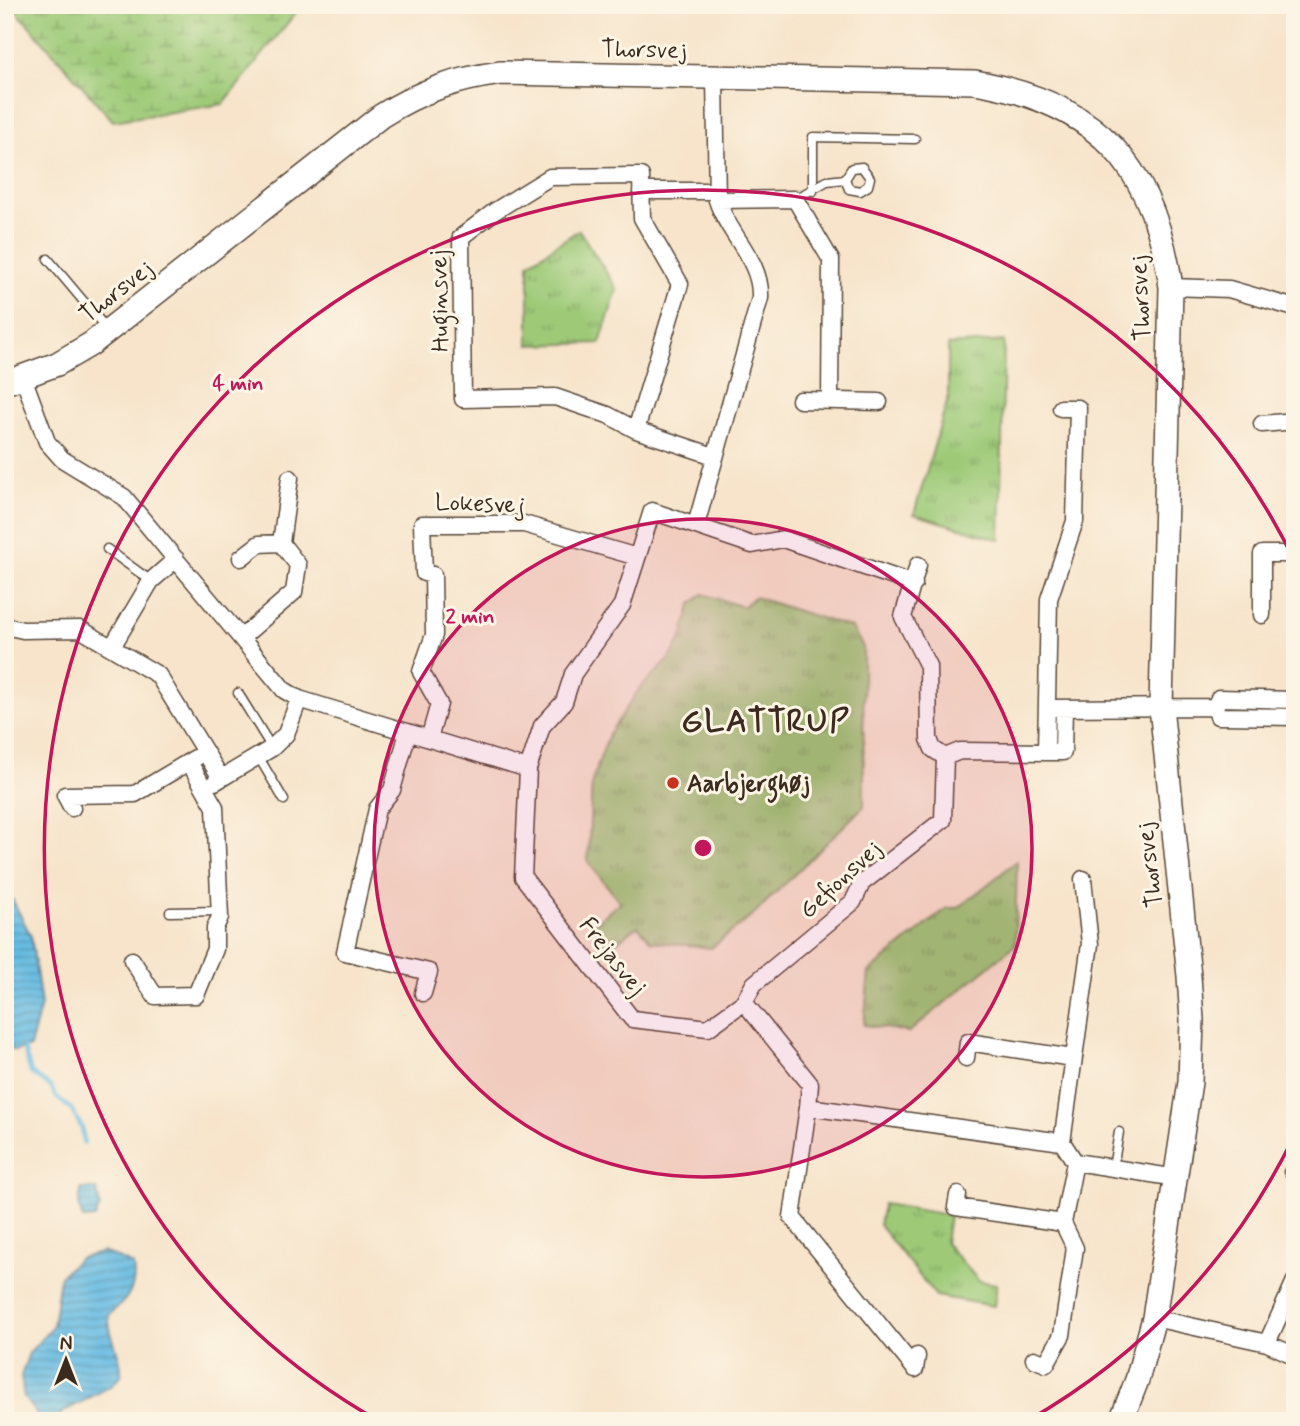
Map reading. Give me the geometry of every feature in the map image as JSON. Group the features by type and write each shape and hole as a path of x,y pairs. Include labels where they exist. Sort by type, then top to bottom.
{"street":[{"name":"Thorsvej","path":"14,380 68,357 108,330 381,116 409,97 442,84 501,73 975,82 1033,95 1064,109 1101,134 1144,189 1158,222 1171,287 1161,707 1192,1020 1190,1082 1154,1318 1137,1380 1121,1421"},
{"path":"696,525 760,298 761,285 758,273 722,215 716,195 715,76"},
{"name":"Huginsvej","path":"641,191 641,176 550,177 495,211 461,237 463,399 555,397 608,415 636,430 714,456"},
{"path":"636,430 680,284 642,218 641,191 795,199 831,260 830,401"},
{"path":"1171,287 1229,289 1295,308"},
{"path":"14,380 47,442 62,459 124,497 284,690 299,699 528,769 542,726 565,702 573,674 622,605 652,511 752,545 783,539 914,584"},
{"path":"800,400 879,402"},
{"path":"1045,752 1049,599 1076,521 1078,408 1061,408"},
{"path":"1262,424 1295,421"},
{"path":"241,638 294,592 298,565 281,543 290,478"},
{"name":"Lokesvej","path":"429,738 439,704 421,672 434,635 433,575 424,573 422,524 524,524 637,557"},
{"path":"241,558 259,544 281,543"},
{"path":"1262,615 1262,554 1295,554"},
{"path":"112,648 151,581 176,559"},
{"path":"918,565 903,617 928,666 929,738 933,749 945,757 960,751 1063,752 1064,708"},
{"path":"5,626 23,630 80,629 158,675 221,778"},
{"path":"1295,700 1219,698 1215,707 1218,716 1295,717"},
{"path":"204,789 265,752 286,734 299,699"},
{"path":"1047,708 1215,707"},
{"path":"408,732 392,790 377,809 345,952 429,972 423,993"},
{"path":"72,807 65,795 135,794 205,752"},
{"name":"Gefionsvej","path":"744,1002 754,984 853,902 862,883 943,820 945,757"},
{"path":"132,960 155,996 196,995 215,949 215,928 220,912 215,807 189,762"},
{"name":"Frejasvej","path":"528,769 523,877 632,1019 708,1028 744,1002"},
{"path":"1034,1359 1046,1364 1062,1335 1075,1248 1063,1223 1075,1162 1062,1142 1090,944 1083,879"},
{"path":"744,1002 810,1084 792,1217 915,1369 917,1356"},
{"path":"966,1058 968,1042 1073,1058"},
{"path":"808,1107 1062,1142"},
{"path":"1075,1162 1177,1178"},
{"path":"958,1195 956,1207 1063,1223"},
{"path":"1267,1343 1295,1282"},
{"path":"1154,1318 1267,1343 1295,1356"}],"lane":[{"path":"813,191 813,137 915,139"},
{"path":"795,199 827,181 845,179"},
{"path":"48,259 108,330"},
{"path":"107,549 151,581"},
{"path":"238,693 284,800"},
{"path":"170,912 220,912"},
{"path":"1113,1168 1119,1132"}],"green space":[{"path":"11,5 302,5 223,104 113,121"},
{"path":"579,230 617,289 600,343 529,345 529,263"},
{"path":"1004,341 1000,540 914,514 948,399 948,345"},
{"path":"703,594 743,607 754,597 852,628 863,647 864,806 752,916 711,948 651,941 638,926 608,948 591,927 620,902 588,862 592,781 609,734 640,688 669,660 682,637 691,605"},
{"path":"1017,861 1015,945 909,1032 864,1025 869,972 947,908 958,908"},
{"path":"883,1204 949,1215 945,1243 979,1281 997,1284 994,1306 936,1296 879,1225"}],"water":[{"path":"5,892 10,895 31,936 41,1005 30,1047 15,1051 5,1047"},
{"path":"81,1189 97,1189 100,1207 95,1218 83,1219 79,1207"},
{"path":"104,1252 133,1265 132,1288 121,1304 109,1314 121,1376 111,1386 61,1413 58,1421 42,1421 24,1398 21,1376 29,1353 53,1326 60,1276 80,1258"}],"waterway":[{"path":"24,1049 31,1073 51,1087 56,1097 71,1109 82,1128 84,1143"}],"place":[{"name":"Aarbjerghøj","path":"673,783"}],"district":[{"name":"GLATTRUP","path":"766,720"}]}
